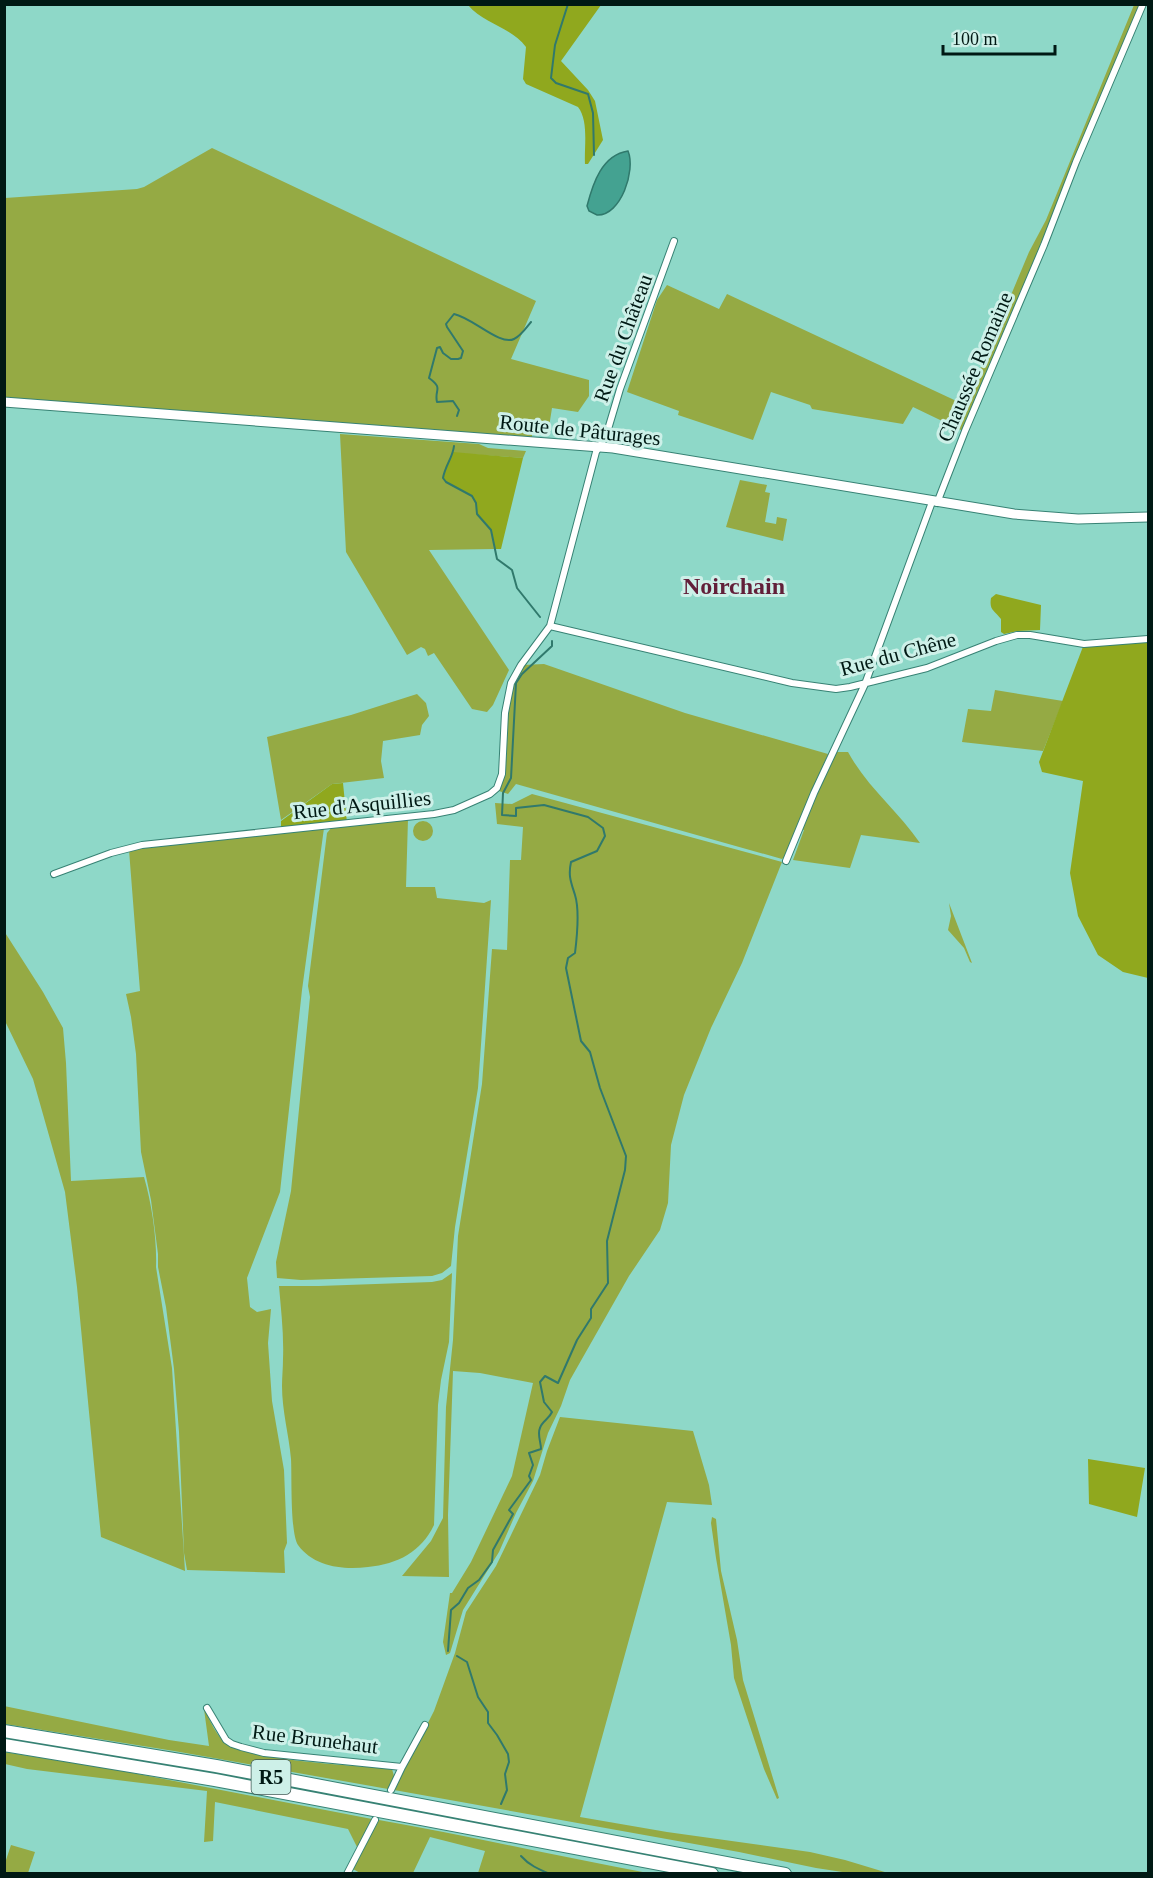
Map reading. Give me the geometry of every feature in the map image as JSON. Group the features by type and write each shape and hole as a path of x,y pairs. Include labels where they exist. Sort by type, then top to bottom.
{"highway":[{"name":"R5","path":"4,1731 216,1766 785,1874"},
{"name":"R5","path":"4,1744 204,1778 712,1874"}],"main road":[{"name":"Route de Pâturages","path":"4,402 600,446 934,502 1048,517 1107,519 1149,517"}],"street":[{"name":"Chaussée Romaine","path":"786,861 819,782 865,684 934,502 1044,246 1076,162 1143,4"},
{"name":"Rue du Château","path":"550,626 596,452 606,436 620,390 674,241"},
{"name":"Rue du Chêne","path":"550,626 792,683 836,689 927,668 1017,635 1084,644 1149,639"},
{"name":"Rue d'Asquillies","path":"54,874 111,853 158,843 434,814 473,803 490,794 500,782 505,713 511,683 521,665 550,626"},
{"name":"Rue Brunehaut","path":"207,1708 226,1740 241,1747 264,1752 402,1767"},
{"name":"Rue Brunehaut","path":"391,1790 425,1725"},
{"path":"347,1874 375,1820"}],"green space":[{"path":"468,5 601,5 561,61 595,101 603,140 588,164 585,164 584,119 578,107 526,84 523,79 526,47 520,40 482,17"},
{"path":"1134,5 1140,5 963,431 913,407 903,424 812,409 810,405 771,392 753,440 678,415 679,411 627,392 657,300 667,285 719,309 727,294 965,405 1029,252 1046,220"},
{"path":"212,148 536,301 511,359 589,380 589,396 578,412 552,408 549,427 534,424 531,442 5,402 5,198 137,189"},
{"path":"340,434 479,444 488,448 526,451 523,458 453,453 443,478 446,482 472,496 476,503 477,514 491,530 494,549 429,550 509,670 493,705 487,712 472,709 434,653 428,656 425,649 421,647 407,655 346,552"},
{"path":"453,452 523,458 501,549 494,549 491,530 477,514 476,503 472,496 446,482 443,478 446,465"},
{"path":"740,480 767,485 765,492 770,493 765,522 776,524 777,517 787,519 783,541 726,527"},
{"path":"996,594 1041,605 1040,630 1004,634 1001,632 1001,619 991,605 991,598"},
{"path":"1148,639 1148,978 1123,972 1098,955 1078,916 1070,873 1083,781 1042,772 1039,762 1084,644"},
{"path":"544,664 685,713 828,754 784,857 782,859 516,784 508,794 499,791 505,768 510,696 513,684 522,665"},
{"path":"995,690 1063,701 1043,751 962,742 968,709 991,711"},
{"path":"417,694 426,703 429,716 422,725 420,735 383,741 381,761 384,778 332,784 281,820 267,737 351,715"},
{"path":"832,752 848,752 873,788 920,843 861,835 850,868 793,860 804,830 799,829"},
{"path":"343,783 347,823 281,830 281,821 332,784"},
{"path":"532,794 782,862 742,963 711,1028 684,1095 671,1145 668,1203 660,1230 629,1276 570,1380 548,1433 533,1481 499,1552 463,1610 450,1653 446,1655 443,1642 450,1593 471,1562 512,1476 533,1383 480,1373 453,1371 448,1515 449,1577 402,1576 431,1541 443,1518 446,1407 453,1340 458,1236 482,1084 492,949 507,950 510,860 521,860 523,827 497,824 495,803 512,804"},
{"path":"408,819 406,887 435,887 437,898 484,903 491,900 478,1088 455,1227 451,1266 442,1273 432,1276 301,1280 277,1278 276,1262 291,1191 310,997 308,986 327,833 332,827"},
{"path":"419,821 427,821 433,827 433,835 427,841 419,841 413,835 413,827"},
{"path":"324,828 302,990 280,1192 247,1278 250,1307 257,1312 271,1309 268,1343 272,1401 284,1470 287,1543 284,1551 285,1573 187,1570 184,1553 174,1369 158,1267 151,1200 141,1152 136,1054 126,994 140,991 129,850"},
{"path":"949,903 972,963 964,948 948,930 951,916"},
{"path":"4,931 63,1028 71,1181 144,1177 153,1222 156,1267 172,1368 185,1571 101,1537 77,1287 65,1192 33,1079 5,1021"},
{"path":"452,1273 449,1342 438,1405 434,1525 415,1549 399,1560 389,1563 349,1568 330,1565 312,1558 295,1539 291,1459 282,1395 283,1341 279,1286 432,1282 442,1280"},
{"path":"560,1417 693,1431 709,1485 712,1505 667,1502 580,1817 810,1852 888,1873 849,1873 816,1868 394,1790 434,1711 455,1653 466,1612 496,1566 540,1475"},
{"path":"1088,1459 1145,1468 1137,1517 1089,1504"},
{"path":"712,1517 716,1519 721,1571 737,1640 743,1680 779,1798 777,1799 764,1769 734,1678 731,1645 711,1523"},
{"path":"4,1706 209,1746 204,1709 220,1737 227,1744 239,1750 279,1758 388,1768 392,1769 394,1776 388,1789 5,1724"},
{"path":"4,1752 112,1769 372,1819 357,1847 348,1829 215,1802 213,1841 204,1842 207,1791 27,1769 5,1764"},
{"path":"379,1820 648,1873 478,1873 485,1851 430,1837 413,1873 360,1873 353,1869"},
{"path":"11,1845 35,1852 28,1873 5,1873 5,1863"}],"shaded area":[{"path":"628,151 630,169 628,180 619,200 606,213 597,215 589,211 587,206 589,197 600,171 611,158"}],"waterway":[{"path":"568,4 555,45 551,78 556,83 588,94 593,113 594,155"},
{"path":"457,416 459,410 453,401 437,402 437,387 429,378 437,348 440,347 443,353 451,359 461,358 463,351 446,324 454,314 501,339 508,340 519,336 531,322"},
{"path":"454,446 443,478 446,482 472,496 476,503 477,514 491,530 497,559 512,570 517,588 540,617"},
{"path":"448,1651 451,1610 459,1603 468,1588 479,1580 492,1562 493,1550 513,1514 509,1510 531,1480 529,1476 533,1465 529,1453 541,1449 539,1430 552,1412 544,1402 540,1382 545,1376 558,1383 577,1340 591,1318 591,1309 608,1283 607,1241 625,1170 626,1156 600,1088 590,1052 581,1041 566,968 568,958 575,953 578,924 577,901 570,875 571,862 597,851 605,836 603,828 588,817 544,805 516,808 516,816 502,815 503,793 511,778 516,683 522,674 552,646 552,641"},
{"path":"457,1656 467,1662 478,1697 488,1712 488,1723 508,1754 509,1762 505,1774 507,1790 501,1804"},
{"path":"521,1856 527,1862 550,1874"}],"district":[{"name":"Noirchain","path":"734,586"}]}
